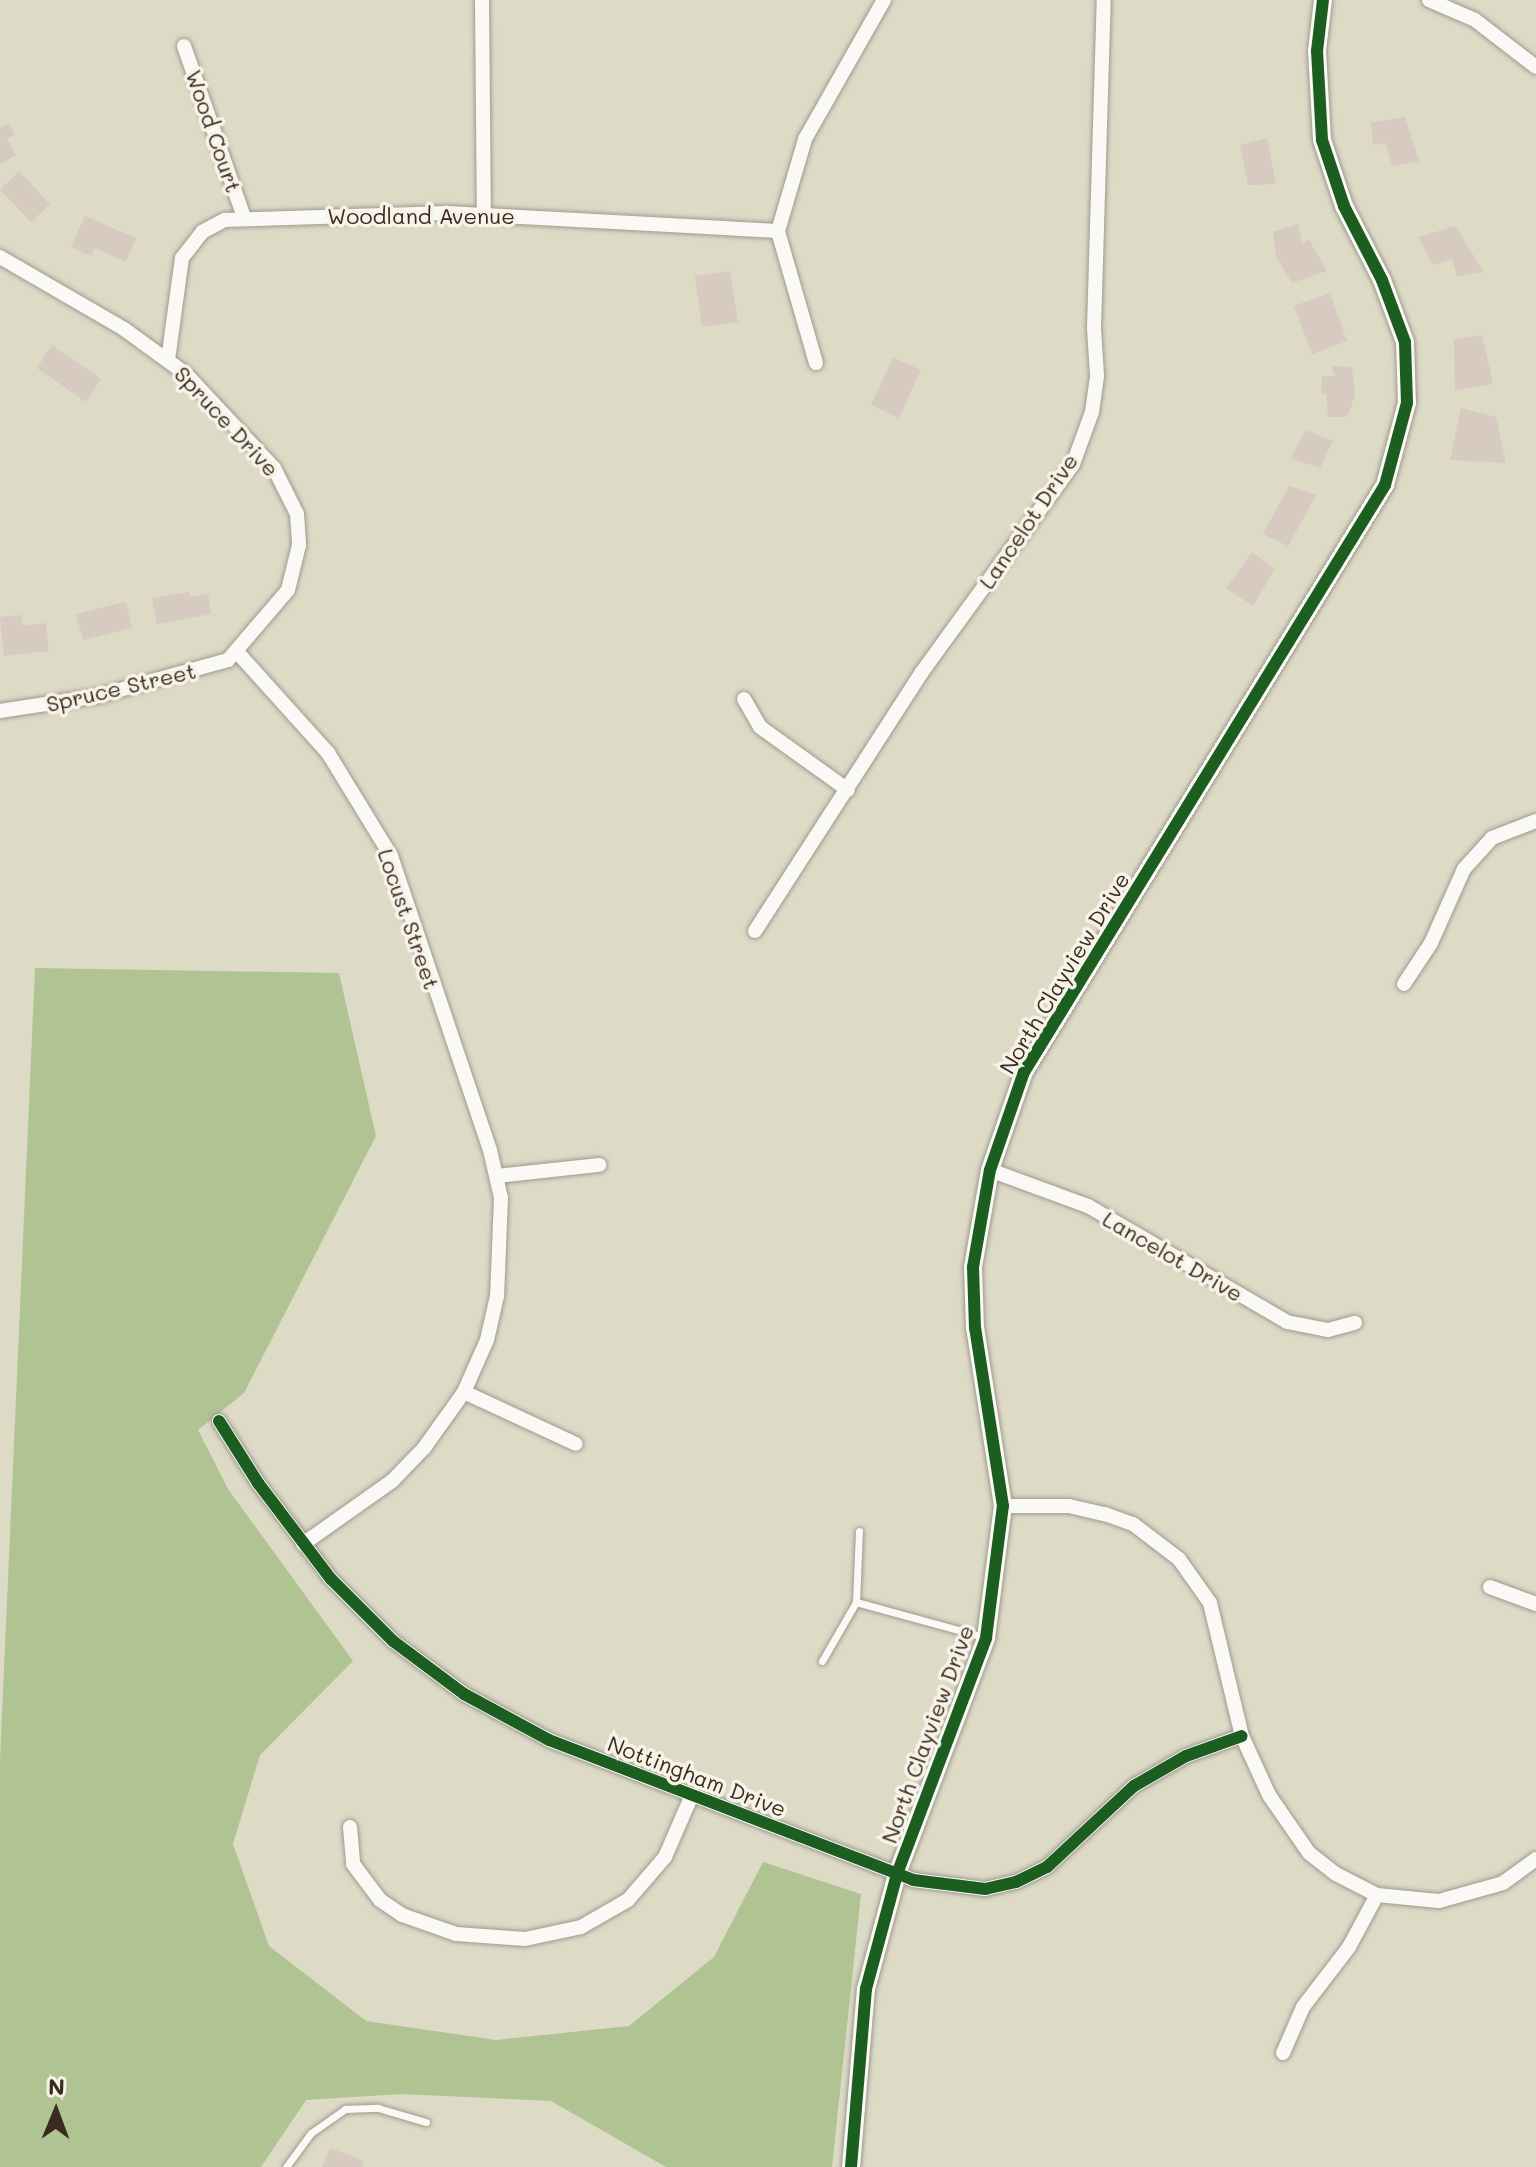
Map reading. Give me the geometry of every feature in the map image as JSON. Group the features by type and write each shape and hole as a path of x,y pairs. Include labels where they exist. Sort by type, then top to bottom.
{"street":[{"path":"482,0 484,214"},
{"path":"816,363 778,231 805,139 884,0"},
{"name":"Lancelot Drive","path":"755,931 922,672 1073,464 1092,412 1097,375 1094,328 1104,0"},
{"name":"North Clayview Drive","path":"851,2167 866,1989 897,1874 986,1638 1003,1506 974,1319 973,1267 990,1170 1024,1072 1385,485 1407,403 1405,342 1382,280 1344,206 1322,140 1317,51 1323,0"},
{"path":"1429,0 1475,20 1536,67"},
{"name":"Wood Court","path":"184,46 244,217"},
{"name":"Woodland Avenue","path":"168,360 182,258 202,232 244,217 484,214 778,231"},
{"name":"Spruce Drive","path":"0,257 168,360 274,468 297,514 298,564 288,590 238,653"},
{"name":"Spruce Street","path":"0,711 98,696 182,675 238,653"},
{"name":"Locust Street","path":"238,653 328,753 391,856 497,1176 497,1296 487,1340 464,1392 424,1448 392,1481 303,1544"},
{"path":"744,699 760,727 848,790"},
{"path":"1404,984 1431,943 1464,869 1492,838 1536,821"},
{"path":"497,1176 599,1165"},
{"name":"Lancelot Drive","path":"990,1170 1088,1206 1287,1322 1328,1330 1355,1323"},
{"path":"464,1392 576,1444"},
{"name":"Nottingham Drive","path":"219,1421 303,1544 382,1631 464,1694 549,1740 897,1874 971,1888 1016,1882 1047,1867 1134,1786 1186,1756 1242,1736"},
{"path":"1003,1506 1069,1506 1105,1514 1133,1524 1179,1559 1210,1603 1242,1736 1269,1795 1309,1853 1377,1895 1439,1901 1465,1897 1503,1883 1536,1860"},
{"path":"1490,1587 1536,1604"},
{"path":"350,1827 359,1874 380,1900 402,1915 456,1934 525,1939 581,1927 628,1900 665,1857 692,1795"},
{"path":"1283,2053 1303,2007 1349,1947 1377,1895"}],"lane":[{"path":"822,1661 856,1602 859,1531"},
{"path":"856,1602 986,1638"},
{"path":"286,2167 311,2133 345,2109 378,2108 426,2122"}],"green space":[{"path":"35,968 339,973 376,1136 244,1393 198,1430 228,1489 353,1661 260,1755 233,1844 269,1946 366,2021 496,2040 629,2026 714,1957 763,1862 861,1894 832,2167 666,2167 551,2101 402,2094 306,2100 261,2167 0,2167 0,1760"}],"building":[{"path":"1405,117 1419,161 1392,166 1385,143 1373,145 1371,123"},
{"path":"8,123 15,134 7,139 16,155 0,164 0,128"},
{"path":"1267,138 1276,184 1248,185 1240,145"},
{"path":"19,171 50,204 31,222 0,190"},
{"path":"85,216 136,238 126,262 95,248 91,256 71,247"},
{"path":"1298,224 1302,243 1309,240 1327,271 1292,283 1276,256 1273,232"},
{"path":"1455,226 1484,272 1457,276 1452,259 1432,265 1419,237"},
{"path":"730,271 738,322 702,327 695,276"},
{"path":"1330,293 1347,341 1312,354 1294,306"},
{"path":"1482,335 1493,384 1455,390 1454,339"},
{"path":"52,345 101,379 86,402 37,368"},
{"path":"893,358 921,370 899,418 871,405"},
{"path":"1331,366 1352,367 1355,396 1347,417 1328,417 1326,394 1321,394 1322,376 1335,376"},
{"path":"1461,408 1496,417 1506,463 1450,460"},
{"path":"1306,430 1333,441 1320,468 1291,458"},
{"path":"1289,486 1316,495 1288,546 1263,534"},
{"path":"1252,552 1275,569 1253,606 1226,588"},
{"path":"189,592 190,597 208,594 211,614 157,624 152,598"},
{"path":"126,602 132,628 83,640 76,614"},
{"path":"21,615 23,626 46,623 49,651 4,656 0,617"},
{"path":"330,2148 364,2161 362,2167 322,2167"}],"cycle path":[{"path":"851,2167 866,1989 897,1874 986,1638 1003,1506 975,1328 973,1267 990,1170 1024,1072 1385,485 1407,403 1405,342 1382,280 1344,206 1322,140 1317,51 1323,0"},
{"path":"219,1421 258,1483 331,1579 393,1641 464,1694 549,1740 913,1880 985,1889 1016,1882 1047,1867 1134,1786 1186,1756 1242,1736"}]}
